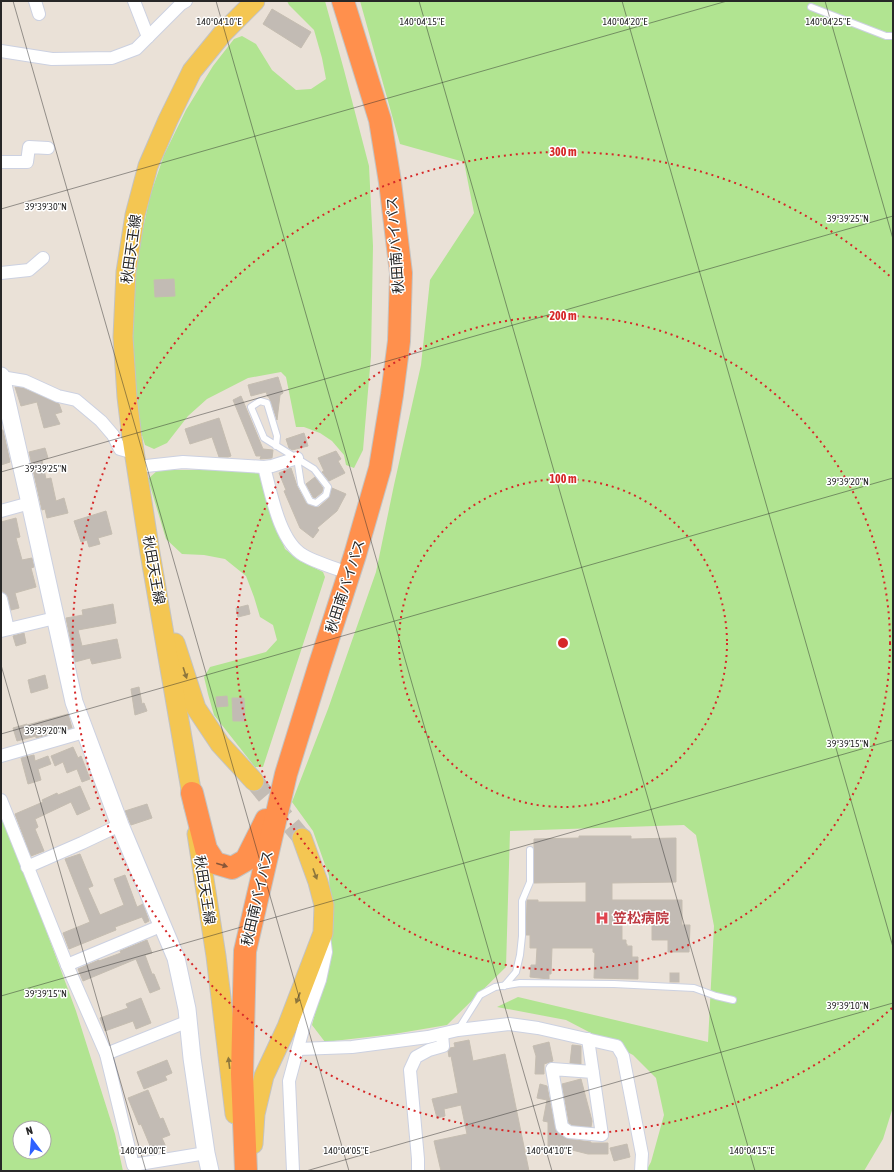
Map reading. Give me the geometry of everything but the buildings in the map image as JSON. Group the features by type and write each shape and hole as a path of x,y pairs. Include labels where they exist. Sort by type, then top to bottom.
{"highway":[{"name":"秋田南バイパス","path":"245,1171 242,1074 245,951 286,774 380,468 399,341 400,273 390,182 380,120 343,1"},
{"path":"192,794 206,849 215,863 232,868 246,860 259,836 286,774"}],"main road":[{"name":"秋田天王線","path":"245,1171 239,1150 216,956 199,852 192,794 182,742 136,460 127,397 123,337 126,272 135,215 148,166 192,71 223,33 255,1"},
{"path":"156,582 196,708 220,744 254,781"},
{"path":"255,1171 252,1149 255,1114 264,1076 287,1027 323,933 324,905 318,882 302,838"}],"street":[{"path":"36,1 39,14"},
{"path":"134,1 148,37"},
{"path":"1,51 52,60 112,58 136,48 181,4 186,1"},
{"path":"1,162 27,162 29,146 48,148"},
{"path":"1,273 29,270 43,258"},
{"path":"210,1171 192,1058 187,1009 176,958 120,825 74,702 1,376 25,381 58,396 76,400 101,421 113,435 120,449 136,460 264,467 272,466 296,458"},
{"path":"264,467 280,524 290,543 302,555 349,573"},
{"path":"1,511 30,503"},
{"path":"1,599 5,630 55,618"},
{"path":"1,756 84,732"},
{"path":"1,800 67,965 106,1054 134,1168 206,1153"},
{"path":"28,867 120,825"},
{"path":"67,965 162,925"},
{"path":"293,1171 288,1081 305,1022 320,980 326,952 323,933"},
{"path":"106,1054 189,1022"},
{"path":"298,1049 352,1048 428,1037 458,1030 509,1024 568,1034 617,1046 623,1056 642,1154 641,1171"},
{"path":"418,1171 410,1070 416,1057 429,1050 443,1046 442,1034"},
{"path":"588,1039 593,1072 602,1135 569,1132 562,1127 552,1070 593,1072"}],"lane":[{"path":"811,7 886,36 893,36"},
{"path":"276,446 277,436 267,403 260,402 251,407 264,438 276,446 296,458 314,469 328,487 326,495 316,503 310,501 301,484 296,458"},
{"path":"504,986 516,972 520,955 522,936 522,901 530,882 530,850"},
{"path":"458,1030 480,995 496,987 520,983 614,984 694,988 733,1000"}],"green space":[{"path":"287,1 325,1 369,166 373,246 371,356 363,450 354,468 346,465 344,455 332,441 320,433 304,427 296,427 286,377 281,372 248,378 207,399 188,416 167,443 154,449 145,445 139,426 130,335 135,266 150,196 164,155 186,110 213,66 234,39 242,36 256,44 272,70 296,90 311,89 326,79 314,30 289,5"},
{"path":"360,1 893,1 893,1107 883,1139 864,1171 646,1171 651,1162 664,1115 656,1078 633,1055 566,1020 497,1007 518,997 708,1042 714,926 696,835 684,825 510,831 506,967 447,1025 394,1034 325,1042 312,1025 331,952 329,876 313,831 292,802 328,709 376,572 421,365 430,280 474,213 464,162 400,144"},
{"path":"158,470 253,470 263,476 285,549 300,561 323,572 325,577 263,767 255,767 214,715 204,677 210,667 266,652 277,640 273,625 260,617 246,576 225,559 204,555 182,554 166,539 148,479"},
{"path":"1,817 22,865 76,1011 115,1134 123,1171 1,1171"}],"tunnel":[{"path":"254,781 302,838"}],"place":[{"name":"笠松病院","path":"602,918"}]}
